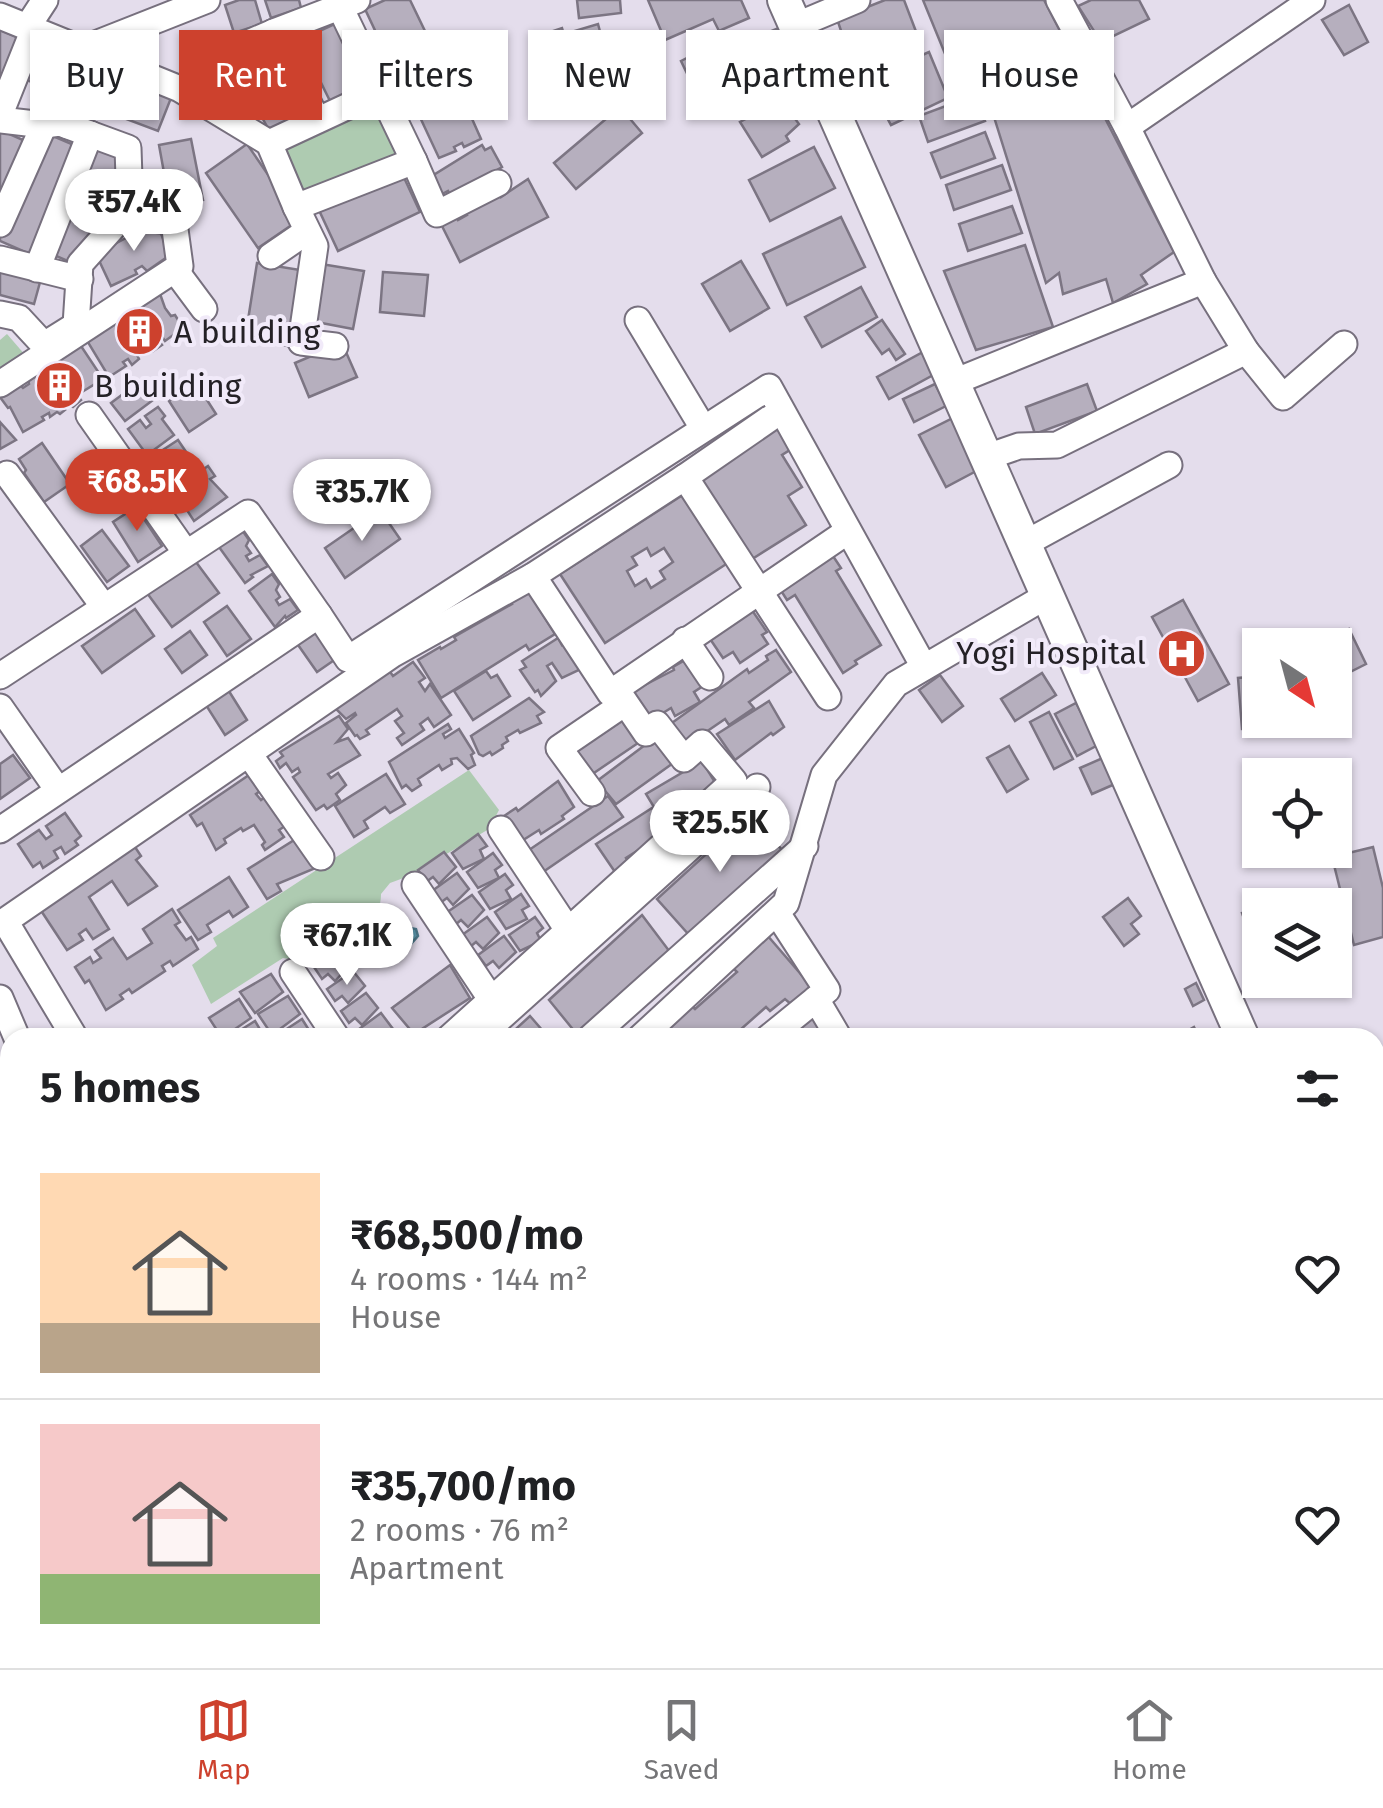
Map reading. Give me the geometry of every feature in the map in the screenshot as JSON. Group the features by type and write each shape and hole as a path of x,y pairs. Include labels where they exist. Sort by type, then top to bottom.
{"main road":[{"path":"790,13 1239,1028"}],"street":[{"path":"6,321 44,345 76,325 80,264 130,208 128,148 2,112 31,28 45,0"},
{"path":"143,30 207,0"},
{"path":"790,13 857,0"},
{"path":"1058,0 1127,126 1202,281 1246,351 1283,397 1344,344"},
{"path":"1127,126 1312,0"},
{"path":"279,30 348,3 359,30"},
{"path":"0,16 36,30"},
{"path":"159,79 180,88 269,144 315,246 301,342 335,346"},
{"path":"38,269 70,120"},
{"path":"269,144 318,120"},
{"path":"395,120 437,214 498,183"},
{"path":"0,224 67,128"},
{"path":"296,206 414,162"},
{"path":"0,384 180,266 174,222 123,215"},
{"path":"271,256 306,232"},
{"path":"0,260 80,279"},
{"path":"175,270 204,309"},
{"path":"954,382 1202,281"},
{"path":"638,320 702,428"},
{"path":"987,457 1019,446 1057,444 1121,416 1246,351"},
{"path":"0,676 248,513 348,659 769,386 924,666"},
{"path":"89,415 186,553"},
{"path":"69,1028 5,922 393,654 534,576 769,419"},
{"path":"1026,543 1170,465"},
{"path":"7,474 104,608"},
{"path":"685,476 828,696"},
{"path":"592,793 559,748 685,640 848,531"},
{"path":"460,1028 734,781 702,744 684,759 657,724 646,732 621,696 610,694 534,576"},
{"path":"651,1028 786,903 824,775 896,684 1048,595"},
{"path":"0,830 320,616"},
{"path":"685,640 710,676"},
{"path":"0,706 58,790"},
{"path":"248,754 320,858"},
{"path":"489,1028 757,787"},
{"path":"501,828 568,930"},
{"path":"601,1028 805,846"},
{"path":"414,885 491,1000"},
{"path":"777,913 827,990 780,1028"},
{"path":"293,972 330,1028"},
{"path":"0,998 14,1028"},
{"path":"816,999 833,1028"}],"green space":[{"path":"342,120 382,120 402,162 305,197 285,151"},
{"path":"7,334 26,356 0,374 0,340"},
{"path":"469,770 499,810 489,829 390,883 381,894 367,933 346,953 320,964 283,958 211,1004 192,965 217,946 213,938"}],"water":[{"path":"385,915 398,915 405,927 416,929 418,936 388,962 364,959 362,951"}],"building":[{"path":"255,0 262,24 233,30 225,5"},
{"path":"265,0 299,0 301,8 271,18"},
{"path":"385,0 410,0 424,30 375,30 365,9"},
{"path":"577,0 620,0 621,13 579,18"},
{"path":"648,0 741,0 749,18 721,30 713,19 666,40 666,30 661,30"},
{"path":"885,0 904,0 915,30 841,30 837,19"},
{"path":"923,0 1044,0 1059,30 944,30 944,51"},
{"path":"1091,0 1139,0 1149,19 1114,36 1114,30 1093,30 1078,6"},
{"path":"1349,5 1368,42 1344,55 1322,20"},
{"path":"341,21 345,30 342,30 342,98 331,103 322,85 322,30"},
{"path":"791,23 794,30 774,30"},
{"path":"598,24 600,30 578,30"},
{"path":"0,30 24,40 0,95"},
{"path":"929,52 944,88 944,100 924,109 924,54"},
{"path":"159,93 171,98 158,131 129,120 159,120"},
{"path":"944,107 944,120 985,121 928,142 920,120 924,120 924,114"},
{"path":"263,120 288,120 269,130"},
{"path":"421,120 473,120 481,139 464,147 462,143 454,147 456,151 439,158"},
{"path":"605,120 631,120 642,133 576,189 554,163"},
{"path":"796,120 799,124 786,136 789,141 762,157 740,122"},
{"path":"995,120 1106,120 1174,252 1141,275 1147,284 1113,303 1106,279 1063,294 1059,273 1046,283"},
{"path":"0,130 32,144 0,214"},
{"path":"985,132 995,158 941,178 931,153"},
{"path":"46,133 81,148 32,255 0,241 0,237"},
{"path":"191,139 203,200 170,206 159,145"},
{"path":"93,144 127,159 79,266 45,251"},
{"path":"247,144 299,220 258,248 206,173"},
{"path":"482,145 485,150 491,147 502,167 451,197 448,191 442,194 432,176"},
{"path":"814,147 835,188 770,221 749,180"},
{"path":"1002,165 1011,190 954,210 946,185"},
{"path":"400,169 420,212 338,251 318,208"},
{"path":"528,179 548,217 460,262 440,222 455,214 458,220 467,215 464,209 499,192 501,197"},
{"path":"1012,206 1022,233 968,251 959,224"},
{"path":"841,217 865,267 787,305 763,254"},
{"path":"156,222 170,255 147,271 142,266 135,270 137,274 111,286 96,254"},
{"path":"1025,245 1053,327 976,350 944,271"},
{"path":"741,261 769,308 730,331 702,284"},
{"path":"257,263 300,270 288,346 245,339"},
{"path":"321,264 364,271 353,329 311,321"},
{"path":"0,267 42,275 34,304 0,295"},
{"path":"383,272 428,275 424,316 380,312"},
{"path":"861,287 877,317 822,347 805,317"},
{"name":"A building","path":"159,291 165,308 183,328 159,341 162,345 153,351 150,347 137,355 139,359 132,365 128,359 123,362 126,366 109,377 86,339"},
{"path":"882,320 905,354 896,360 889,349 882,354 866,331"},
{"name":"B building","path":"79,343 103,379 77,395 81,400 73,407 62,407 65,410 50,417 49,413 23,432 0,397 19,384 23,388 29,384 27,373"},
{"path":"342,343 357,377 309,397 295,363"},
{"path":"923,352 935,374 889,399 877,377"},
{"path":"139,382 153,400 125,421 111,403"},
{"path":"196,383 216,414 189,432 169,401"},
{"path":"935,384 946,406 914,422 903,399"},
{"path":"1087,384 1097,411 1035,434 1026,407"},
{"path":"158,407 174,435 147,455 128,429 140,420 146,428 151,424 145,416"},
{"path":"953,418 980,469 946,487 919,435"},
{"path":"0,422 16,440 0,449"},
{"path":"779,425 793,448 782,455 802,487 788,496 806,525 749,561 698,480"},
{"path":"178,440 197,468 168,487 149,459"},
{"path":"42,443 70,484 44,502 19,459"},
{"path":"208,466 215,476 210,479 227,497 194,521 174,490"},
{"path":"689,491 734,559 605,643 560,574","holes":["647,548 651,556 664,548 673,562 660,571 665,579 651,588 646,579 635,586 627,571 637,565 632,557"]},
{"path":"136,507 162,546 138,562 113,522"},
{"path":"380,510 400,539 345,578 325,548"},
{"path":"102,530 129,566 107,582 81,546"},
{"path":"242,530 249,540 249,561 260,555 268,566 245,583 219,547"},
{"path":"831,553 841,568 836,571 881,645 843,673 795,595 787,600 778,586"},
{"path":"193,558 219,593 172,627 147,593"},
{"path":"272,574 279,584 279,605 290,599 298,610 275,627 249,591"},
{"path":"530,586 555,634 529,650 526,645 441,698 418,660 512,604 509,599"},
{"path":"1183,600 1229,684 1198,701 1152,617"},
{"path":"747,603 767,632 762,635 768,644 740,663 733,652 723,658 704,630"},
{"path":"227,606 251,639 227,656 204,622"},
{"path":"135,609 154,636 102,673 82,646"},
{"path":"322,624 343,654 317,672 296,642"},
{"path":"190,631 207,655 182,673 165,649"},
{"path":"1352,635 1366,664 1352,671"},
{"path":"558,638 562,645 567,641 581,669 562,678 552,663 547,666 556,681 541,696 520,670 526,667 522,661"},
{"path":"776,650 791,672 749,702 754,708 729,725 725,719 684,747 669,725 747,669 749,673 768,660 766,656"},
{"path":"687,659 703,686 694,692 700,702 675,716 671,708 650,721 633,691"},
{"path":"413,662 425,678 419,682 425,691 430,684 451,715 434,727 428,718 420,724 424,730 402,745 397,738 404,733 395,721 402,716 397,709 366,730 369,734 360,739 355,736 346,723 355,713 346,719 331,704 386,666 393,676"},
{"path":"486,671 491,678 497,675 510,696 473,720 454,691"},
{"path":"1042,673 1056,695 1015,721 1001,699"},
{"path":"940,675 963,706 942,722 919,690"},
{"path":"1238,678 1242,678 1242,729"},
{"path":"227,688 247,720 225,735 204,702"},
{"path":"529,698 544,712 537,716 541,723 506,737 503,748 492,755 479,754 471,736"},
{"path":"769,701 784,727 735,760 717,734"},
{"path":"1076,703 1098,745 1077,756 1055,714"},
{"path":"1049,712 1073,759 1054,769 1030,722"},
{"path":"339,716 348,729 337,742 348,738 360,755 328,774 331,778 338,773 346,785 336,794 340,800 327,809 324,805 316,810 293,777 300,772 298,768 292,772 286,763 280,768 276,761 283,756 280,752"},
{"path":"629,716 644,739 585,779 569,756"},
{"path":"448,724 451,729 443,734 445,738 459,729 474,753 471,755 475,765 468,769 457,758 451,759 452,764 442,770 439,765 418,779 421,785 412,791 406,785 402,788 389,762"},
{"path":"657,736 676,761 616,804 597,781"},
{"path":"1009,746 1028,779 1007,792 987,758"},
{"path":"1112,754 1124,780 1092,794 1080,768"},
{"path":"13,755 30,778 0,799 0,764"},
{"path":"702,761 716,784 663,822 646,794"},
{"path":"386,774 405,804 390,813 385,807 364,821 368,828 354,837 335,806"},
{"path":"249,775 260,791 256,794 261,800 265,797 285,826 279,830 284,837 265,850 265,842 254,825 224,839 226,843 216,850 202,823 197,826 190,815"},
{"path":"558,781 574,807 541,834 539,830 520,842 504,816 516,808 518,811"},
{"path":"608,796 623,817 543,872 529,850"},
{"path":"652,808 667,832 626,858 629,863 615,872 596,844"},
{"path":"65,813 81,836 75,841 78,845 65,854 61,847 54,851 58,858 43,868 40,862 33,867 18,844 39,830 46,839 52,835 46,826"},
{"path":"750,814 783,851 690,936 657,899"},
{"path":"478,834 487,846 480,850 484,859 463,869 452,853"},
{"path":"299,837 318,867 277,884 281,891 267,899 248,869"},
{"path":"133,844 141,856 136,860 157,886 128,905 112,881 89,897 109,929 93,939 86,929 79,934 83,940 67,950 38,906"},
{"path":"1373,847 1383,888 1383,937 1354,945 1352,888 1340,888 1335,868 1352,868 1352,852"},
{"path":"444,852 456,867 439,884 433,877 426,882 418,870"},
{"path":"493,853 502,865 495,870 499,878 478,888 467,872"},
{"path":"457,873 469,889 453,905 447,898 440,903 432,891"},
{"path":"505,874 513,885 506,890 511,899 490,909 479,892"},
{"path":"229,877 248,907 233,917 229,911 207,925 211,932 198,940 178,910"},
{"path":"521,894 529,906 522,910 527,919 506,929 495,912"},
{"path":"472,895 484,910 468,927 461,920 455,925 446,913"},
{"path":"1128,898 1141,916 1131,924 1139,934 1124,946 1103,917"},
{"path":"172,909 180,922 175,925 186,940 191,937 198,949 173,966 170,961 162,966 165,971 132,993 129,989 120,995 123,999 106,1010 89,980 85,983 75,967 90,957 93,963 101,958 95,950 113,938 127,959 152,943 143,929"},
{"path":"642,915 673,956 591,1028 572,1028 549,1000"},
{"path":"487,917 499,933 483,949 476,942 470,947 462,935"},
{"path":"535,917 543,928 537,933 541,941 520,951 509,935"},
{"path":"767,935 811,986 792,1005 785,999 770,1011 766,1007 742,1028 667,1028 688,1003 695,1009 737,972 732,967"},
{"path":"504,936 516,952 499,968 493,961 486,966 478,955"},
{"path":"339,949 351,964 335,981 328,974 322,979 314,967"},
{"path":"450,965 470,998 423,1028 409,1028 392,1008"},
{"path":"353,971 365,986 348,1003 342,996 335,1001 327,989"},
{"path":"271,974 283,992 255,1013 240,992"},
{"path":"1196,983 1204,1000 1193,1006 1185,989"},
{"path":"366,993 378,1008 362,1025 355,1018 349,1023 341,1011"},
{"path":"288,996 300,1014 281,1028 267,1028 258,1014"},
{"path":"239,999 251,1018 236,1028 216,1028 209,1018"},
{"path":"381,1013 392,1028 360,1028"},
{"path":"813,1013 822,1028 794,1028"},
{"path":"530,1016 540,1028 517,1028"},
{"path":"302,1019 308,1028 288,1028"}],"place":[{"name":"A building","path":"139,332"},
{"name":"B building","path":"59,386"},
{"name":"Yogi Hospital","path":"1181,653"}]}
